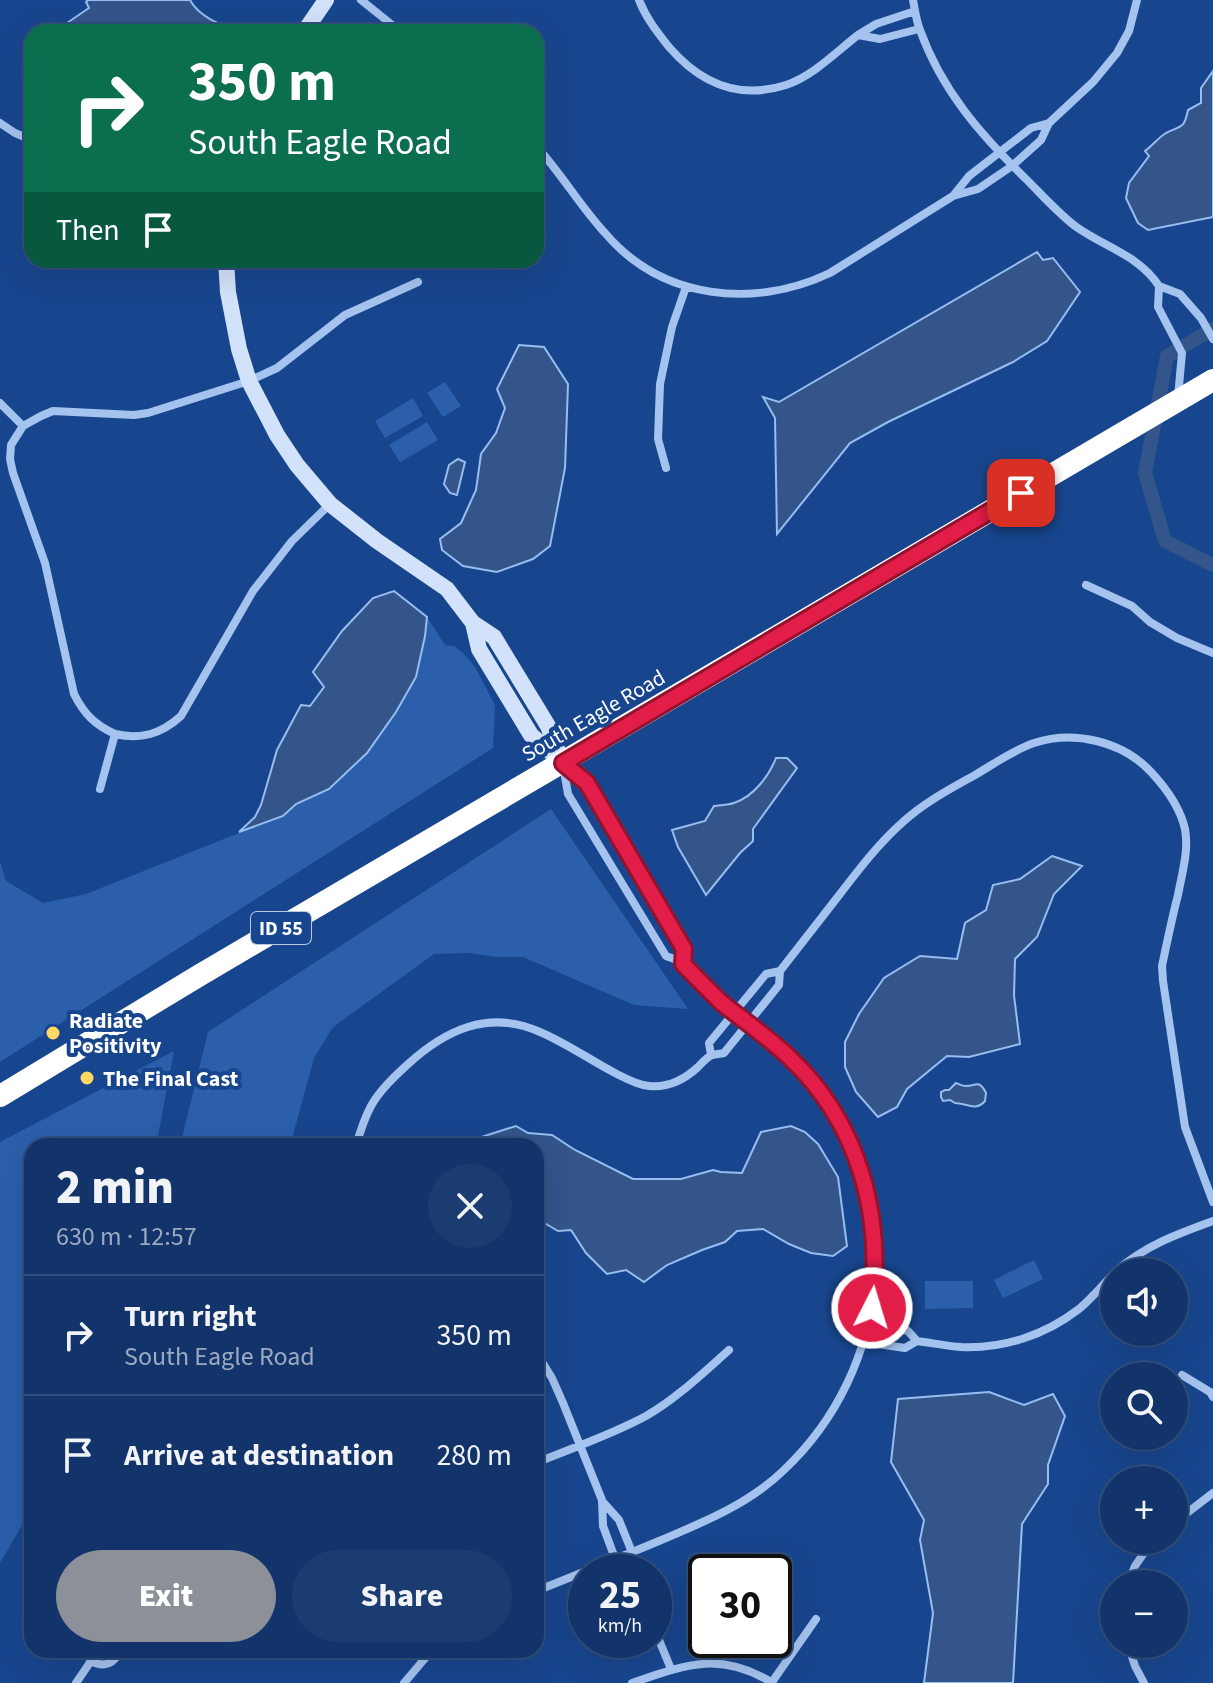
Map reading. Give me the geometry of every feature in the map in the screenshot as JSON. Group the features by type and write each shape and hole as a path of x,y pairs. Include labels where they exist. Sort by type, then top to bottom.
{"highway":[{"name":"South Eagle Road","path":"0,1096 200,975 1213,380"}],"street":[{"path":"310,24 326,0"},
{"path":"361,0 391,24"},
{"path":"639,0 655,31 681,61 700,76 739,90 763,90 788,84 876,24 915,11"},
{"path":"913,0 919,29 954,97 977,129 1063,217 1085,233 1138,262 1159,286 1180,294 1201,318 1213,339"},
{"path":"544,156 604,233 649,270 686,287 718,293 750,294 793,288 830,273 953,196 978,189 1012,166 1041,140 1049,123 1106,68 1129,31 1137,0"},
{"path":"858,35 880,39 919,29"},
{"path":"0,123 24,137"},
{"path":"953,196 969,176 999,152 1031,128 1049,123"},
{"path":"226,268 232,321 249,381 277,435 297,465 330,504 447,589 473,623 479,649 531,735 587,783 684,949 683,964"},
{"path":"330,504 292,541 253,591 181,716 157,733 129,737 101,728 89,719 74,694 45,563 13,473 11,445 23,426 53,411 119,416 148,413 249,381 277,368 345,315 418,282"},
{"path":"1159,286 1158,307 1182,353 1178,401"},
{"path":"666,468 658,439 660,384 672,327 686,287"},
{"path":"0,403 23,426"},
{"path":"1086,585 1132,606 1150,622 1177,638 1213,653"},
{"path":"100,789 115,734"},
{"path":"358,1138 372,1104 383,1088 435,1042 467,1027 503,1023 537,1030 647,1086 666,1086 685,1079 711,1055 724,1053 779,985 780,971 866,860 904,821 946,791 1031,744 1072,737 1113,746 1146,767 1174,799 1184,826 1184,864 1162,966 1163,981 1185,1127 1213,1202"},
{"path":"563,763 568,794 666,956 683,964 734,1012 791,1058 817,1088 839,1121 858,1162 870,1205 876,1259 875,1283 864,1342 844,1393 804,1450 757,1493 731,1509 628,1554"},
{"path":"711,1055 709,1043 734,1012 766,974 780,971"},
{"path":"1132,1258 1154,1244 1213,1221"},
{"path":"864,1342 905,1348 917,1341 977,1347 1024,1339 1059,1323 1081,1307 1100,1287"},
{"path":"869,1323 908,1331 917,1341"},
{"path":"544,1460 648,1415 729,1350"},
{"path":"544,1365 602,1500 619,1520 633,1552"},
{"path":"1188,1379 1213,1397"},
{"path":"1188,1512 1213,1493"},
{"path":"602,1500 603,1526 612,1554"},
{"path":"544,1588 568,1578"},
{"path":"632,1683 695,1663 723,1663 748,1669 772,1682 816,1619"},
{"path":"89,1658 102,1665 117,1658"},
{"path":"404,1683 425,1658"},
{"path":"666,1658 671,1669"},
{"path":"1132,1658 1144,1683"},
{"path":"76,1683 91,1661"}],"shaded area":[{"path":"190,0 205,16 219,24 67,24 89,8 86,2"},
{"path":"1213,71 1213,217 1148,230 1138,223 1126,198 1129,183 1149,156 1145,151 1163,135 1181,126 1188,110 1201,103 1201,88"},
{"path":"1037,252 1043,260 1053,258 1080,292 1047,341 1013,362 850,443 777,534 775,418 763,397 779,402"},
{"path":"519,345 544,347 568,384 565,468 550,546 533,559 497,572 463,566 442,550 440,539 461,523 476,490 481,454 496,433 505,408 497,389"},
{"path":"445,382 461,406 443,417 427,393"},
{"path":"413,398 423,416 385,438 375,421"},
{"path":"427,422 438,440 400,462 389,445"},
{"path":"458,459 465,462 457,495 450,493 444,484 449,465"},
{"path":"394,591 427,617 416,677 396,712 367,753 329,789 296,804 283,816 239,832 255,817 261,805 277,750 301,705 310,706 324,687 313,672 342,631 373,598"},
{"path":"427,617 445,645 454,646 475,667 495,705 493,748 0,1062 0,862 6,881 43,903 86,894 282,816 296,804 329,789 367,753 416,677"},
{"path":"776,758 787,758 797,768 753,829 753,841 706,895 678,847 672,830 705,821 714,806 734,803 748,796 765,779"},
{"path":"551,809 688,1009 634,1005 523,957 434,954 333,1027 314,1058 292,1138 182,1138 208,1032"},
{"path":"1052,856 1082,866 1054,894 1037,937 1015,959 1014,995 1020,1044 969,1057 947,1056 907,1089 897,1107 878,1117 856,1092 845,1067 845,1042 859,1014 884,978 920,956 957,959 965,923 986,910 993,885 1020,879"},
{"path":"174,1051 158,1138 24,1138 24,1522 0,1563 0,1142"},
{"path":"956,1083 979,1085 986,1093 985,1101 974,1106 943,1101 941,1092 949,1090"},
{"path":"516,1126 528,1133 552,1135 633,1179 681,1179 713,1170 742,1173 761,1132 791,1126 805,1132 818,1144 838,1177 847,1246 833,1256 811,1253 763,1229 737,1231 725,1242 667,1265 644,1282 626,1270 607,1274 586,1253 571,1230 558,1231 544,1223 544,1138 478,1138"},
{"path":"1034,1260 1043,1279 1003,1298 994,1280"},
{"path":"925,1281 973,1281 973,1308 925,1309"},
{"path":"989,1392 1024,1405 1053,1394 1065,1416 1048,1465 1048,1484 1022,1524 1013,1683 924,1683 933,1613 920,1540 924,1520 891,1462 898,1399"}],"waterway":[{"path":"1213,329 1167,356 1145,473 1165,541 1213,565"}],"place":[{"name":"Radiate Positivity","path":"53,1033"},
{"name":"The Final Cast","path":"87,1078"}],"route":[{"path":"872,1308 876,1259 870,1205 858,1162 839,1121 817,1088 791,1058 722,1002 683,964 684,949 587,783 563,763 1021,493"}]}
